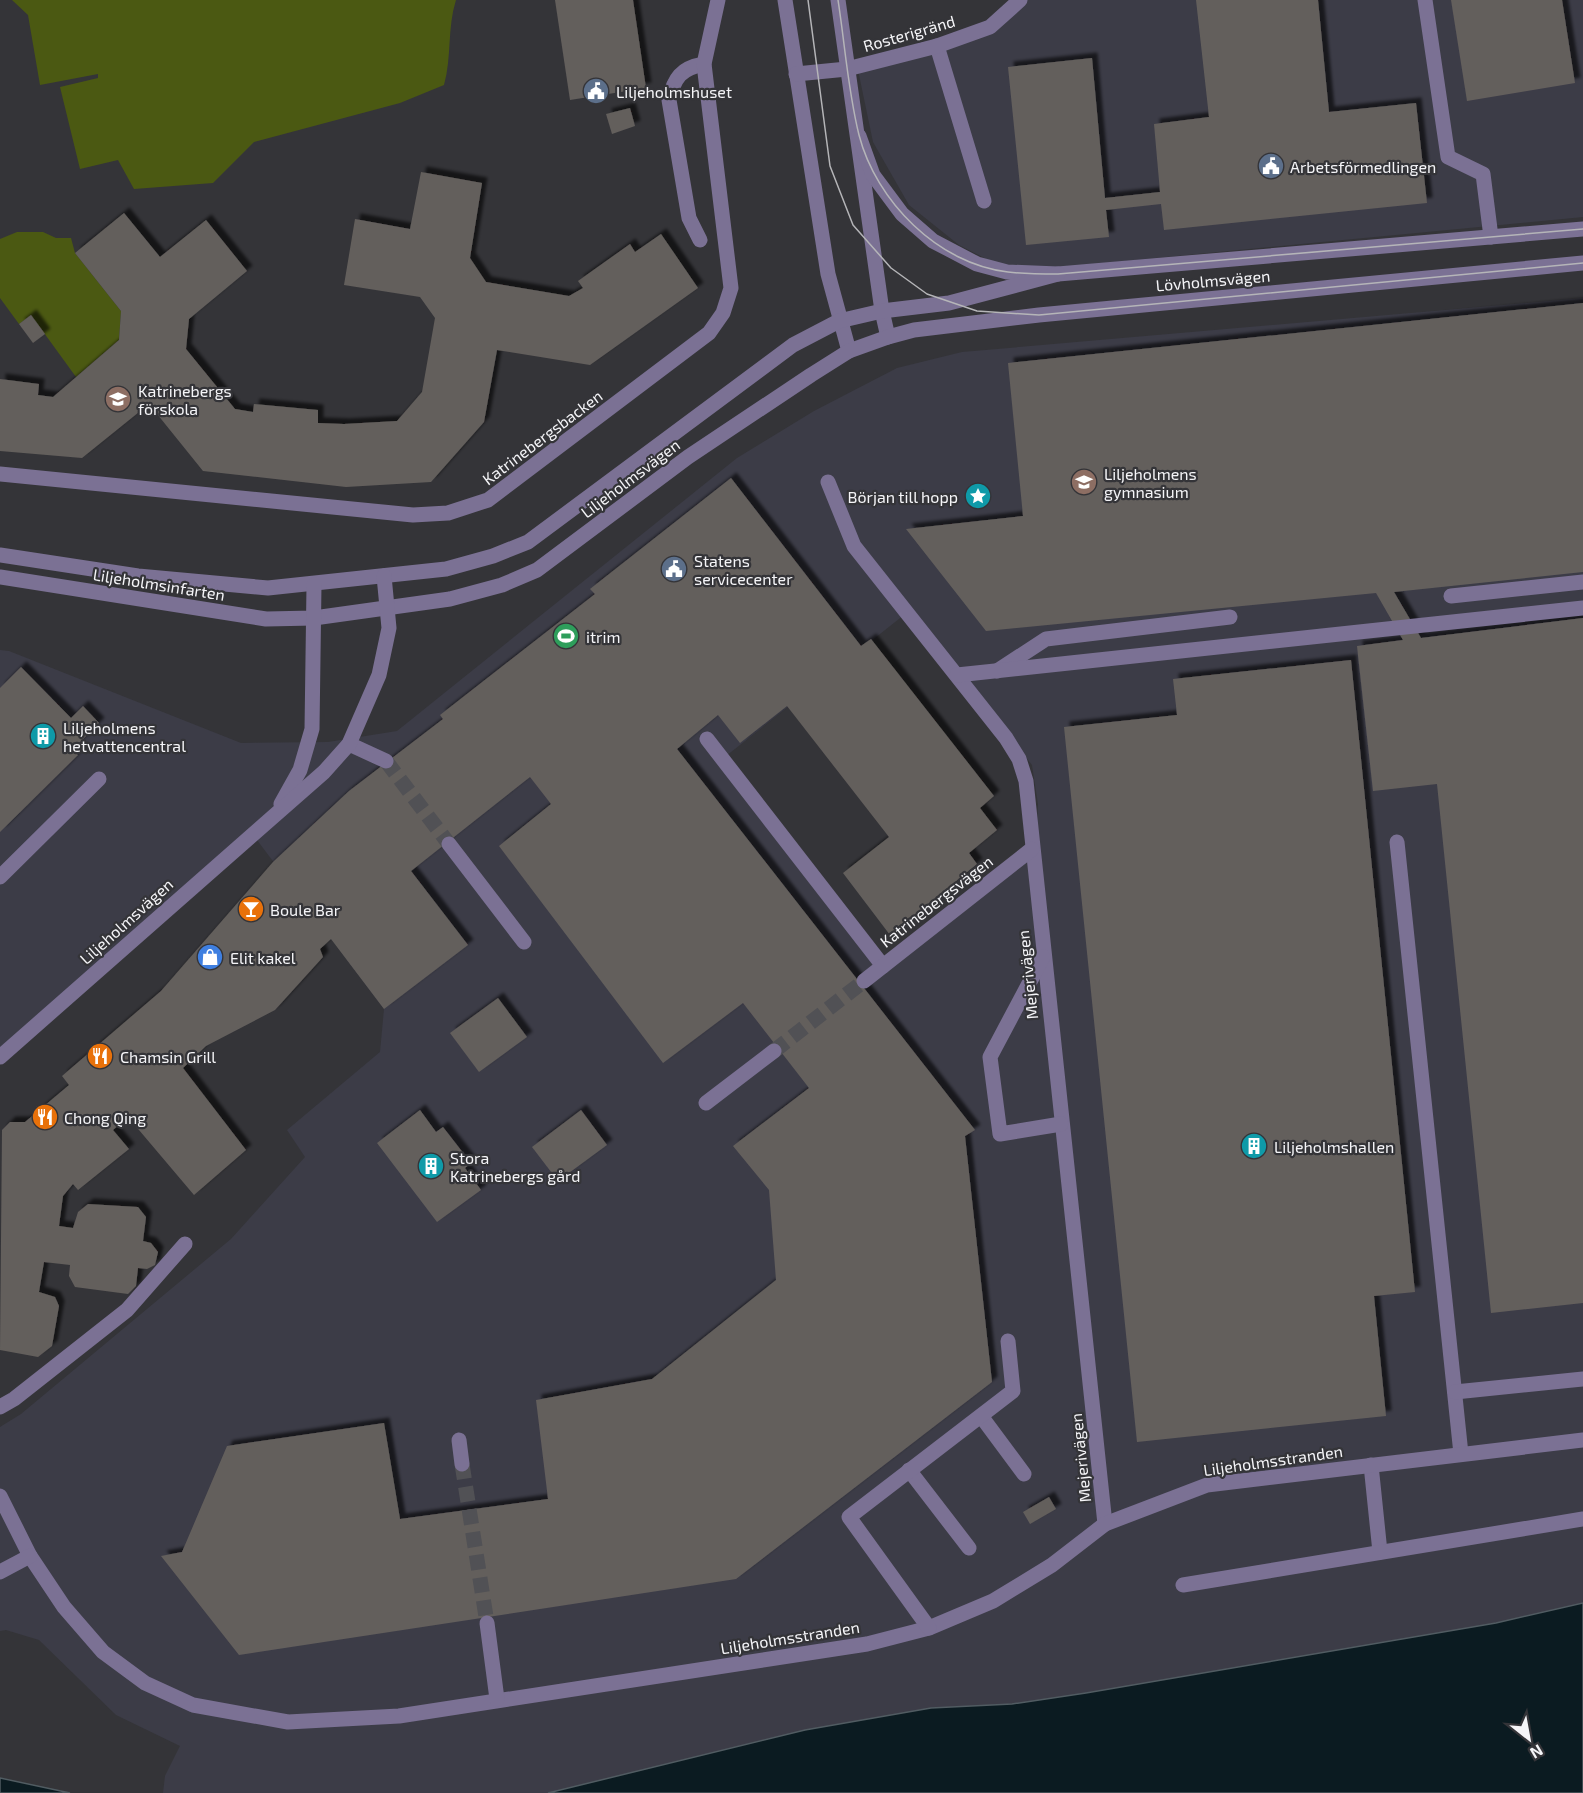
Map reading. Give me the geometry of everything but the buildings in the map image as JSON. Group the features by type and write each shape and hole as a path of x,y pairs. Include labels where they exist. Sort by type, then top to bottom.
{"street":[{"path":"785,0 828,274 849,351"},
{"path":"838,0 847,69 860,136 882,311 888,337"},
{"name":"Rosterigränd","path":"796,74 847,69 937,46 990,27 1020,0"},
{"path":"1425,0 1448,157 1483,174 1491,237"},
{"name":"Katrinebergsbacken","path":"0,474 413,515 448,513 488,500 709,333 723,313 731,288 704,64 713,2"},
{"path":"937,46 984,201"},
{"path":"700,240 688,218 669,100 673,82 687,67 704,64"},
{"name":"Lövholmsvägen","path":"860,136 873,174 902,214 933,241 977,264 1007,272 1058,274 1583,229"},
{"name":"Lövholmsvägen","path":"849,351 914,330 1029,316 1583,263"},
{"name":"Lövholmsvägen","path":"839,321 882,311 949,303 1058,274"},
{"name":"Liljeholmsvägen","path":"276,812 300,770 312,729 314,585 446,569 493,556 528,542 793,345 839,321"},
{"name":"Liljeholmsvägen","path":"314,618 450,599 502,585 537,570 688,457 849,351"},
{"name":"Mejerivägen","path":"828,482 854,546 957,675 1019,759 1026,781 1105,1524"},
{"name":"Liljeholmsinfarten","path":"0,555 138,576 268,588 314,585"},
{"name":"Liljeholmsvägen","path":"0,1057 324,772 349,744 379,675 388,628 384,576"},
{"name":"Liljeholmsinfarten","path":"0,577 266,619 314,618"},
{"path":"1451,596 1583,582"},
{"path":"957,675 994,673 1583,608"},
{"path":"994,673 1046,639 1230,617"},
{"path":"707,739 883,966"},
{"path":"349,744 386,761"},
{"path":"0,877 99,779"},
{"path":"1397,842 1461,1454"},
{"path":"449,844 524,942"},
{"name":"Katrinebergsvägen","path":"864,981 1032,849"},
{"path":"1043,957 990,1057 1000,1134 1061,1124"},
{"path":"706,1104 774,1051"},
{"path":"0,1407 14,1399 128,1310 185,1244"},
{"path":"929,1628 849,1517 1013,1391 1008,1341"},
{"path":"1455,1392 1583,1379"},
{"path":"981,1416 1024,1474"},
{"path":"459,1440 462,1464"},
{"name":"Liljeholmsstranden","path":"30,1556 64,1607 103,1652 145,1683 193,1705 288,1722 399,1716 497,1699 867,1644 929,1628 993,1601 1052,1565 1105,1524 1207,1485 1583,1440"},
{"path":"1371,1465 1380,1552"},
{"path":"909,1470 969,1548"},
{"path":"0,1496 30,1556 0,1572"},
{"path":"1183,1585 1583,1519"},
{"path":"487,1623 497,1699"}],"shaded area":[{"path":"1015,0 1583,0 1583,217 1031,270 996,264 959,245 909,205 873,142 858,70 992,22"},
{"path":"1583,298 1583,1603 1496,1623 1086,1693 1012,1704 931,1708 805,1730 548,1793 163,1793 165,1776 180,1746 116,1715 39,1640 6,1630 0,1631 0,1427 21,1414 231,1239 305,1157 287,1130 380,1052 384,1009 251,832 0,1056 0,650 9,651 241,743 328,742 397,731 737,458 814,411 897,368 962,352","holes":["909,611 1032,765 1038,804 1036,842 884,964 726,756"]},
{"path":"1583,1603 1583,1793 548,1793 805,1730 931,1708 1012,1704 1086,1693 1496,1623"},
{"path":"0,1778 70,1793 0,1793"}],"green space":[{"path":"12,0 456,0 451,21 444,85 400,103 254,142 213,183 134,189 118,160 80,169 60,87 98,78 98,74 40,85 28,15"},
{"path":"17,232 43,232 56,238 71,238 75,253 121,311 119,340 76,377 31,315 19,324 0,298 0,239"}],"tunnel":[{"path":"386,761 449,844"},
{"path":"774,1051 864,981"},
{"path":"462,1464 487,1623"}],"tram line":[{"path":"808,0 830,166 853,225 891,268 927,294 977,311 1039,315 1583,263"},
{"path":"838,0 849,85 859,135 867,160 895,205 914,225 935,243 982,267 1014,273 1058,274 1583,229"}],"place":[{"name":"Liljeholmshuset","path":"596,91"},
{"name":"Arbetsförmedlingen","path":"1271,166"},
{"name":"Katrinebergs förskola","path":"118,399"},
{"name":"Liljeholmens gymnasium","path":"1084,482"},
{"name":"Början till hopp","path":"978,496"},
{"name":"Statens servicecenter","path":"674,569"},
{"name":"itrim","path":"566,636"},
{"name":"Liljeholmens hetvattencentral","path":"43,736"},
{"name":"Boule Bar","path":"251,909"},
{"name":"Elit kakel","path":"210,957"},
{"name":"Chamsin Grill","path":"100,1056"},
{"name":"Chong Qing","path":"45,1117"},
{"name":"Liljeholmshallen","path":"1254,1146"},
{"name":"Stora Katrinebergs gård","path":"431,1166"}]}
